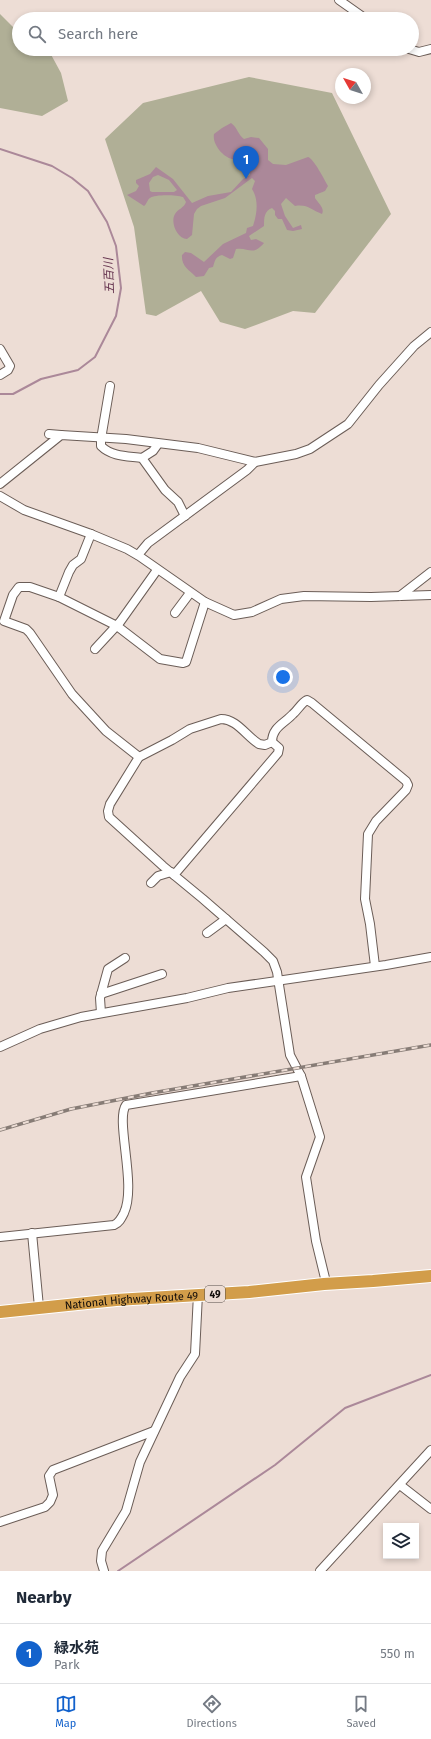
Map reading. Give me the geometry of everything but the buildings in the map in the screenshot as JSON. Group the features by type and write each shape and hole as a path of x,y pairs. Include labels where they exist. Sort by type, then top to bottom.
{"highway":[{"name":"National Highway Route 49","path":"0,1312 39,1307 198,1294 249,1292 324,1284 431,1276"}],"street":[{"path":"339,0 356,12"},
{"path":"419,52 431,49"},
{"path":"49,434 100,439 126,439 198,448 255,462 290,455 310,449 344,427 414,346 431,332"},
{"path":"0,349 10,366 8,370 0,375"},
{"path":"110,386 100,439 101,446 108,452 142,458 165,490 178,502 185,516"},
{"path":"0,484 62,436"},
{"path":"142,458 152,451 158,444"},
{"path":"138,555 148,543 247,470 255,462"},
{"path":"0,496 24,510 91,534 138,555 204,602 227,613 240,615 252,612 281,599 291,598 431,595"},
{"path":"59,597 73,565 81,559 91,534"},
{"path":"95,649 117,626 157,570"},
{"path":"400,596 431,572"},
{"path":"139,757 106,731 72,694 33,635 26,629 4,621 13,595 19,587 30,586 59,597 117,626 160,659 185,663 204,602"},
{"path":"175,613 190,592"},
{"path":"272,742 274,733 280,725 295,713 304,701 309,700 407,784 406,790 376,821 368,834 365,899 375,966"},
{"path":"272,742 265,745 259,744 236,724 226,719 221,719 190,729 139,757 110,804 108,815 172,874 270,958 275,966 290,1055 301,1076 320,1137 306,1177 315,1235 325,1278 324,1284"},
{"path":"150,883 158,876 172,874 278,753 279,748 272,742"},
{"path":"207,932 226,919"},
{"path":"0,1047 40,1029 65,1020 187,998 228,988 431,957"},
{"path":"101,1013 101,994 108,969 125,958"},
{"path":"101,994 162,974"},
{"path":"0,1237 114,1225 120,1221 126,1208 128,1198 128,1178 123,1119 123,1108 126,1105 301,1076"},
{"path":"32,1233 39,1307"},
{"path":"104,1571 100,1561 102,1551 126,1511 140,1462 180,1377 195,1354 198,1294"},
{"path":"0,1522 48,1505 53,1495 49,1476 53,1470 154,1431"},
{"path":"320,1571 431,1450"},
{"path":"400,1485 431,1509"}],"green space":[{"path":"0,14 12,26 12,56 52,56 61,73 68,101 42,116 0,108"},
{"path":"249,77 332,93 335,99 335,104 337,104 391,214 315,313 293,311 245,329 220,322 201,291 156,316 146,314 134,227 105,139 143,103"}],"shaded area":[{"path":"231,123 240,136 244,139 251,137 259,138 268,149 268,160 273,164 286,165 308,157 316,165 328,186 325,191 315,195 315,198 323,210 322,214 306,207 295,206 286,198 281,204 285,216 293,228 301,225 302,229 293,231 287,230 282,219 278,219 272,208 269,209 264,218 264,226 249,236 251,240 256,239 264,243 260,247 253,251 236,249 233,258 230,259 222,255 218,257 213,267 209,268 204,276 196,277 184,265 182,255 185,252 191,253 204,262 223,244 246,233 247,228 253,226 257,207 256,198 252,189 255,181 252,178 225,198 201,206 197,209 194,214 192,235 187,239 183,238 177,233 173,221 175,214 184,206 186,202 183,197 166,195 156,196 149,199 144,206 127,195 136,191 139,186 136,183 136,180 150,174 156,167 173,179 192,203 208,196 231,192 243,179 250,175 248,167 244,162 225,156 216,146 214,134","holes":["158,175 169,180 177,190 174,192 150,191 149,183 153,177"]}],"waterway":[{"name":"五百川","path":"0,149 52,166 72,178 88,191 107,222 116,246 121,288 116,316 95,357 78,370 41,379 13,394 0,394"},
{"path":"118,1571 275,1465 345,1408 431,1375"}],"railway":[{"path":"0,1130 71,1109 152,1093 431,1045"}],"place":[{"name":"緑水苑","path":"246,179"}]}
